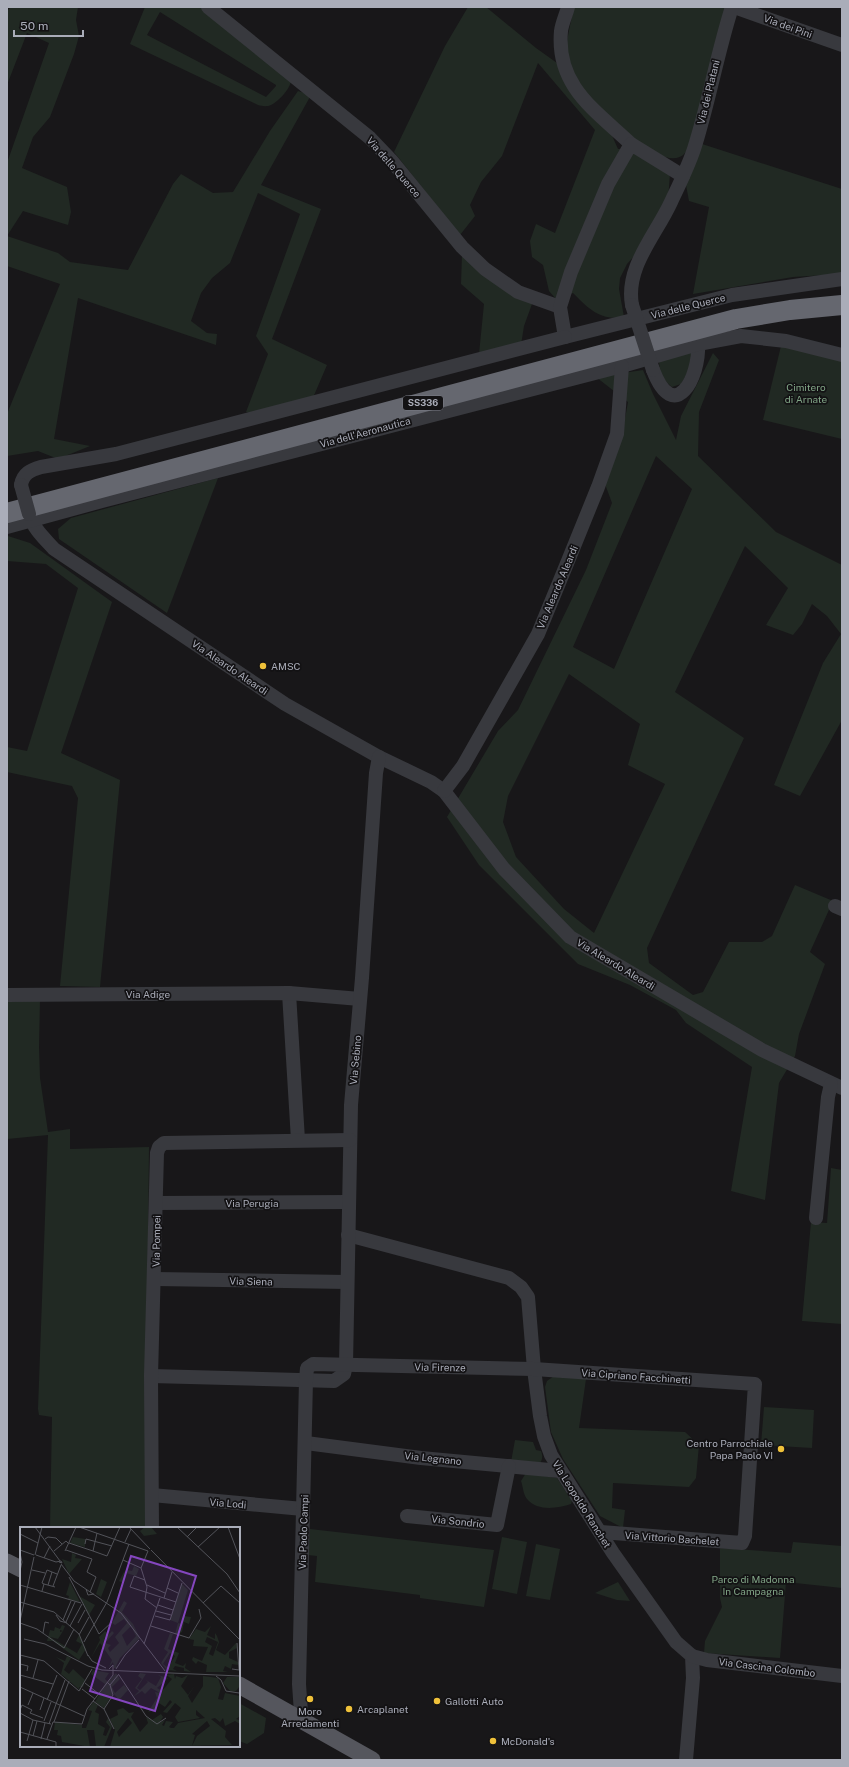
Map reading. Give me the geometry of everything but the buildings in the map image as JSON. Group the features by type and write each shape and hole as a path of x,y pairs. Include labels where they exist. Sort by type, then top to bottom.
{"highway":[{"name":"SS336","path":"7,500 733,308 787,298 842,292"},
{"name":"SS336","path":"7,513 736,320 790,310 842,304"}],"main road":[{"path":"7,1554 20,1561"},
{"path":"7,1562 20,1568"},
{"path":"240,1686 372,1760"},
{"path":"240,1693 361,1760"}],"street":[{"name":"Via delle Querce","path":"208,7 370,138 391,160 462,247 485,269 518,292 560,307"},
{"path":"568,7 561,29 561,42 563,66 569,80 583,100 631,144 683,176"},
{"name":"Via dei Pini","path":"733,7 842,45"},
{"name":"Via dei Platani","path":"698,344 696,367 689,384 682,393 673,395 664,391 658,383 653,370 632,305 630,287 634,270 671,203 694,149 721,41 733,7"},
{"path":"565,337 560,307 571,272 605,191 631,144"},
{"name":"Via delle Querce","path":"30,518 21,485 24,475 41,467 116,454 732,295 842,279"},
{"name":"Via dell'Aeronautica","path":"7,527 30,518 102,501 622,366 698,344 741,336 786,341 842,355"},
{"name":"Via Aleardo Aleardi","path":"444,791 463,766 538,634 598,488 617,434 622,385 622,366"},
{"name":"Via Aleardo Aleardi","path":"30,518 39,533 54,549 285,704 379,757 431,782 444,791 504,869 570,937 762,1050 836,1086 828,1097 816,1218"},
{"name":"Via Sebino","path":"346,1365 351,1105 376,773 379,757"},
{"path":"289,993 298,1140"},
{"name":"Via Adige","path":"7,995 289,993 360,999"},
{"name":"Via Pompei","path":"152,1527 151,1376 155,1279 157,1153 159,1147 164,1143 350,1140"},
{"name":"Via Perugia","path":"156,1203 348,1202"},
{"name":"Via Leopoldo Ranchet","path":"348,1235 509,1278 521,1287 528,1298 534,1369 544,1436 551,1455 613,1553 676,1642 692,1656"},
{"name":"Via Siena","path":"155,1279 347,1282"},
{"path":"151,1376 334,1381 344,1374 346,1365"},
{"name":"Via Firenze","path":"346,1365 534,1369"},
{"name":"Via Cipriano Facchinetti","path":"534,1369 755,1384 745,1536 742,1543"},
{"name":"Via Paolo Campi","path":"306,1380 306,1444 299,1684 301,1713 309,1724"},
{"name":"Via Legnano","path":"306,1444 560,1471"},
{"name":"Via Sondrio","path":"407,1516 497,1526 509,1466"},
{"name":"Via Lodi","path":"152,1495 303,1509"},
{"name":"Via Vittorio Bachelet","path":"601,1532 742,1543"},
{"path":"686,1760 693,1678 692,1656"},
{"name":"Via Cascina Colombo","path":"692,1656 707,1660 842,1676"},
{"name":"Via Paolo Campi","path":"278,1706 284,1705 290,1701 299,1684"}],"green space":[{"path":"11,7 78,7 76,20 79,36 74,54 50,117 33,137 22,168 67,187 71,212 68,225 23,211 7,236 7,163 49,43 27,33 7,85 7,11"},
{"path":"145,7 201,7 291,81 284,94 277,101 269,106 258,105 130,44","holes":["160,12 276,85 266,97 147,35"]},
{"path":"468,7 486,7 536,48 557,63 561,74 610,131 618,149 633,149 670,174 668,200 636,254 627,264 620,278 619,289 624,317 616,318 602,315 590,309 573,293 556,299 549,291 543,265 532,257 530,241 536,224 555,233 595,130 538,63 502,156 481,182 470,205 475,216 460,235 394,152 445,46"},
{"path":"574,7 729,7 693,139 688,150 681,156 677,158 666,157 647,149 600,107 578,82 571,70 567,58 568,39"},
{"path":"298,91 311,95 261,185 321,209 272,339 327,365 312,400 259,414 246,412 268,354 256,336 300,214 258,193 230,263 212,278 201,293 191,321 207,333 217,334 216,345 78,298 54,439 90,446 58,459 38,451 7,456 7,414 60,284 7,266 7,236 58,253 70,262 128,270 173,184 181,174 213,193 233,192 270,131"},
{"path":"699,143 842,189 842,274 793,277 693,294 709,207 689,201 686,185"},
{"path":"462,254 532,304 524,326 521,345 479,354 484,304 461,284"},
{"name":"Cimitero di Arnate","path":"781,346 842,360 842,439 763,420"},
{"path":"690,351 692,359 688,372 681,384 672,387 662,375 659,359"},
{"path":"713,353 719,360 699,412 698,456 776,532 842,565 842,720 800,796 774,785 823,663 841,634 827,616 812,604 802,624 793,635 766,625 788,588 745,546 675,692 744,738 647,948 649,963 693,995 703,992 729,942 762,942 772,936 795,885 833,901 810,952 825,964 799,1034 795,1056 779,1083 765,1200 731,1191 752,1067 686,1023 676,1010 630,985 578,964 479,865 447,817 498,731 518,710 586,570 612,503 605,484 621,441 628,402 596,377 643,370 676,440 681,416","holes":["656,456 692,489 614,669 573,647","569,674 640,724 628,765 665,784 594,933 564,909 516,857 503,822 508,796"]},
{"path":"218,478 167,613 59,539 58,529 71,518"},
{"path":"8,536 30,543 112,602 61,753 120,780 100,987 60,986 78,798 72,786 7,772 7,747 27,751 78,588 46,564 7,561"},
{"path":"40,1000 40,1078 48,1132 70,1129 70,1149 149,1147 145,1527 50,1527 52,1417 39,1415 38,1409 48,1135 7,1139 7,1002"},
{"path":"831,1168 842,1170 842,1324 802,1321 811,1222 827,1223"},
{"path":"554,1376 586,1379 579,1428 685,1432 699,1445 696,1478 689,1487 613,1483 612,1508 625,1510 623,1528 600,1516 563,1459 551,1432 545,1387 547,1381"},
{"path":"764,1407 814,1410 812,1448 761,1445"},
{"path":"515,1440 533,1442 536,1450 541,1451 542,1460 538,1464 511,1462"},
{"path":"526,1473 557,1478 572,1501 571,1504 548,1508 537,1506 532,1503 526,1497 521,1481"},
{"path":"310,1529 494,1550 484,1607 420,1598 420,1595 315,1582 317,1556 308,1555"},
{"path":"502,1537 527,1542 517,1594 492,1589"},
{"name":"Parco di Madonna In Campagna","path":"793,1542 842,1546 842,1588 786,1582 780,1658 704,1653 705,1641 722,1607 720,1598 720,1548 791,1553"},
{"path":"536,1544 560,1549 550,1600 526,1596"},
{"path":"618,1582 630,1601 617,1600 595,1593"},
{"path":"240,1704 266,1718 264,1733 247,1744 240,1741"}],"place":[{"name":"AMSC","path":"263,666"},
{"name":"Centro Parrochiale Papa Paolo VI","path":"781,1449"},
{"name":"Moro Arredamenti","path":"310,1699"},
{"name":"Gallotti Auto","path":"437,1701"},
{"name":"Arcaplanet","path":"349,1709"},
{"name":"McDonald's","path":"493,1741"}]}
